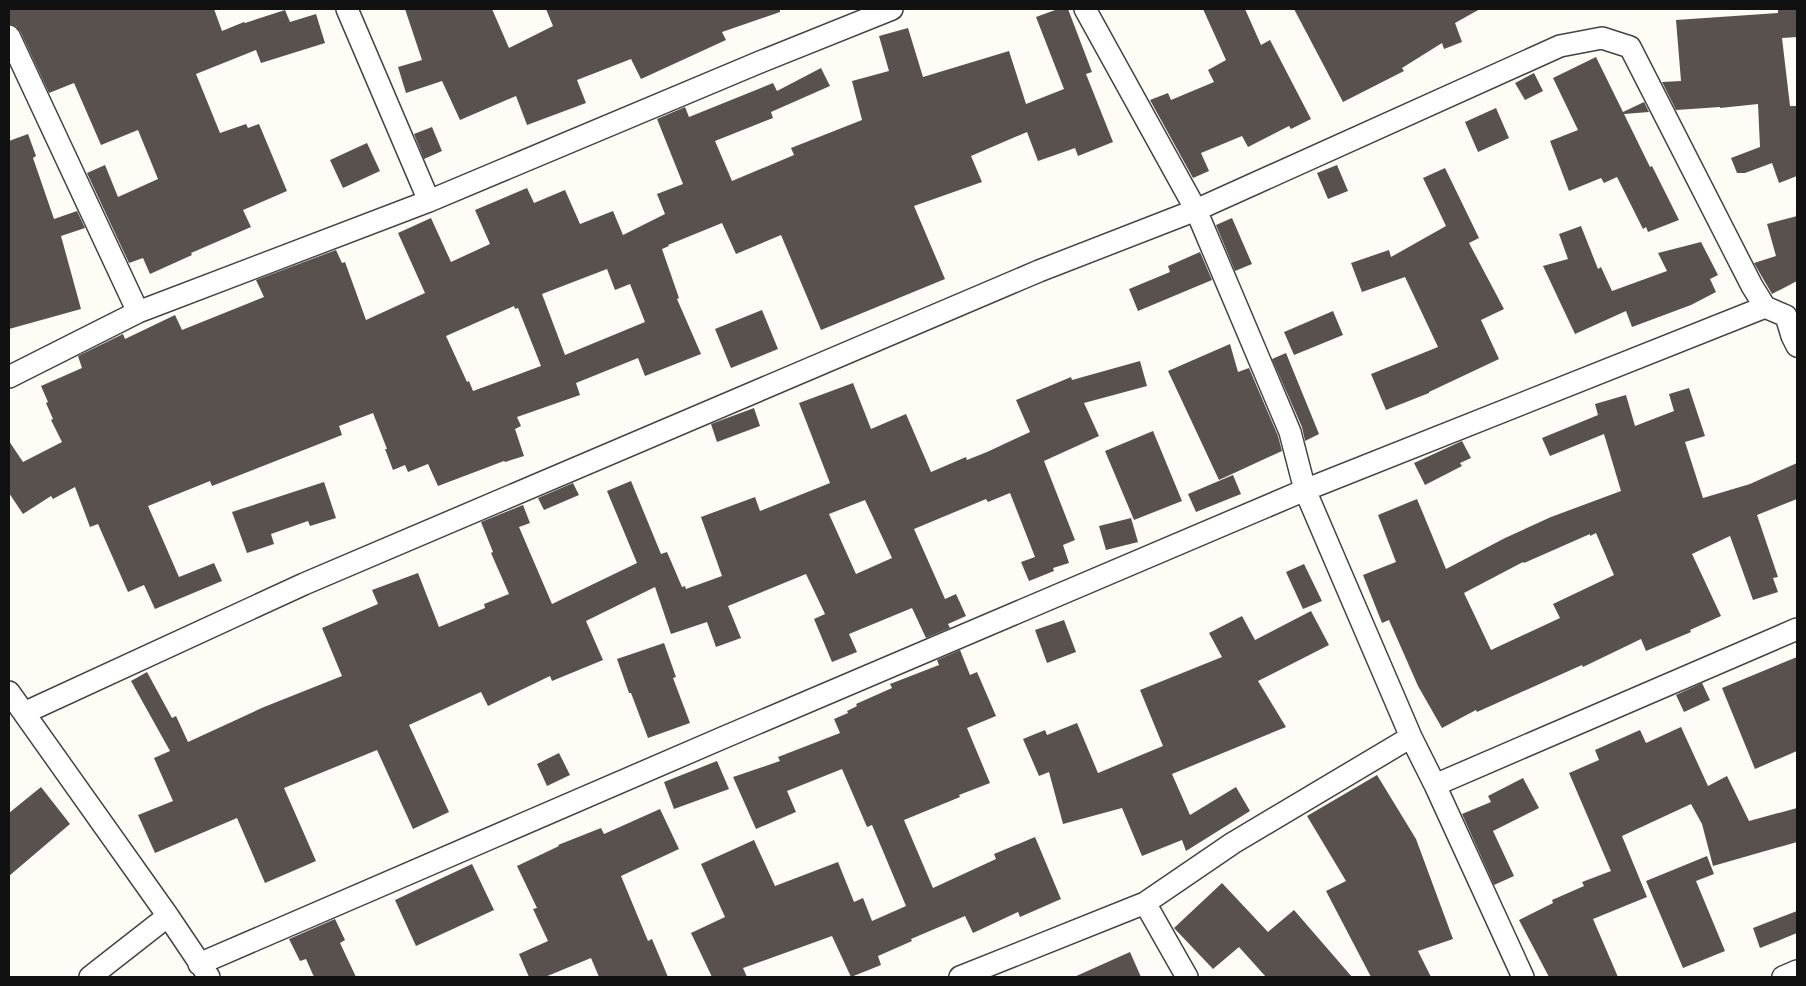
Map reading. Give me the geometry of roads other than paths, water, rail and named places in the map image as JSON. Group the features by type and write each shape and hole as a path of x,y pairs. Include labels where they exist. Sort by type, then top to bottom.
{"street":[{"path":"347,9 429,201"},
{"path":"9,377 138,312 429,201 760,62 892,9"},
{"path":"1085,9 1196,210 1290,432 1306,490 1411,736 1435,784 1523,977"},
{"path":"9,36 138,312"},
{"path":"24,713 304,584 1039,271 1196,210 1560,46 1602,38 1630,47 1752,286 1765,307 1786,316 1797,346"},
{"path":"9,692 168,916 204,970 711,743 1306,490 1765,307"},
{"path":"1435,784 1797,629"},
{"path":"960,977 1145,902 1233,843 1411,736"},
{"path":"1145,902 1187,977"},
{"path":"90,977 168,916"},
{"path":"1783,977 1797,971"}]}
